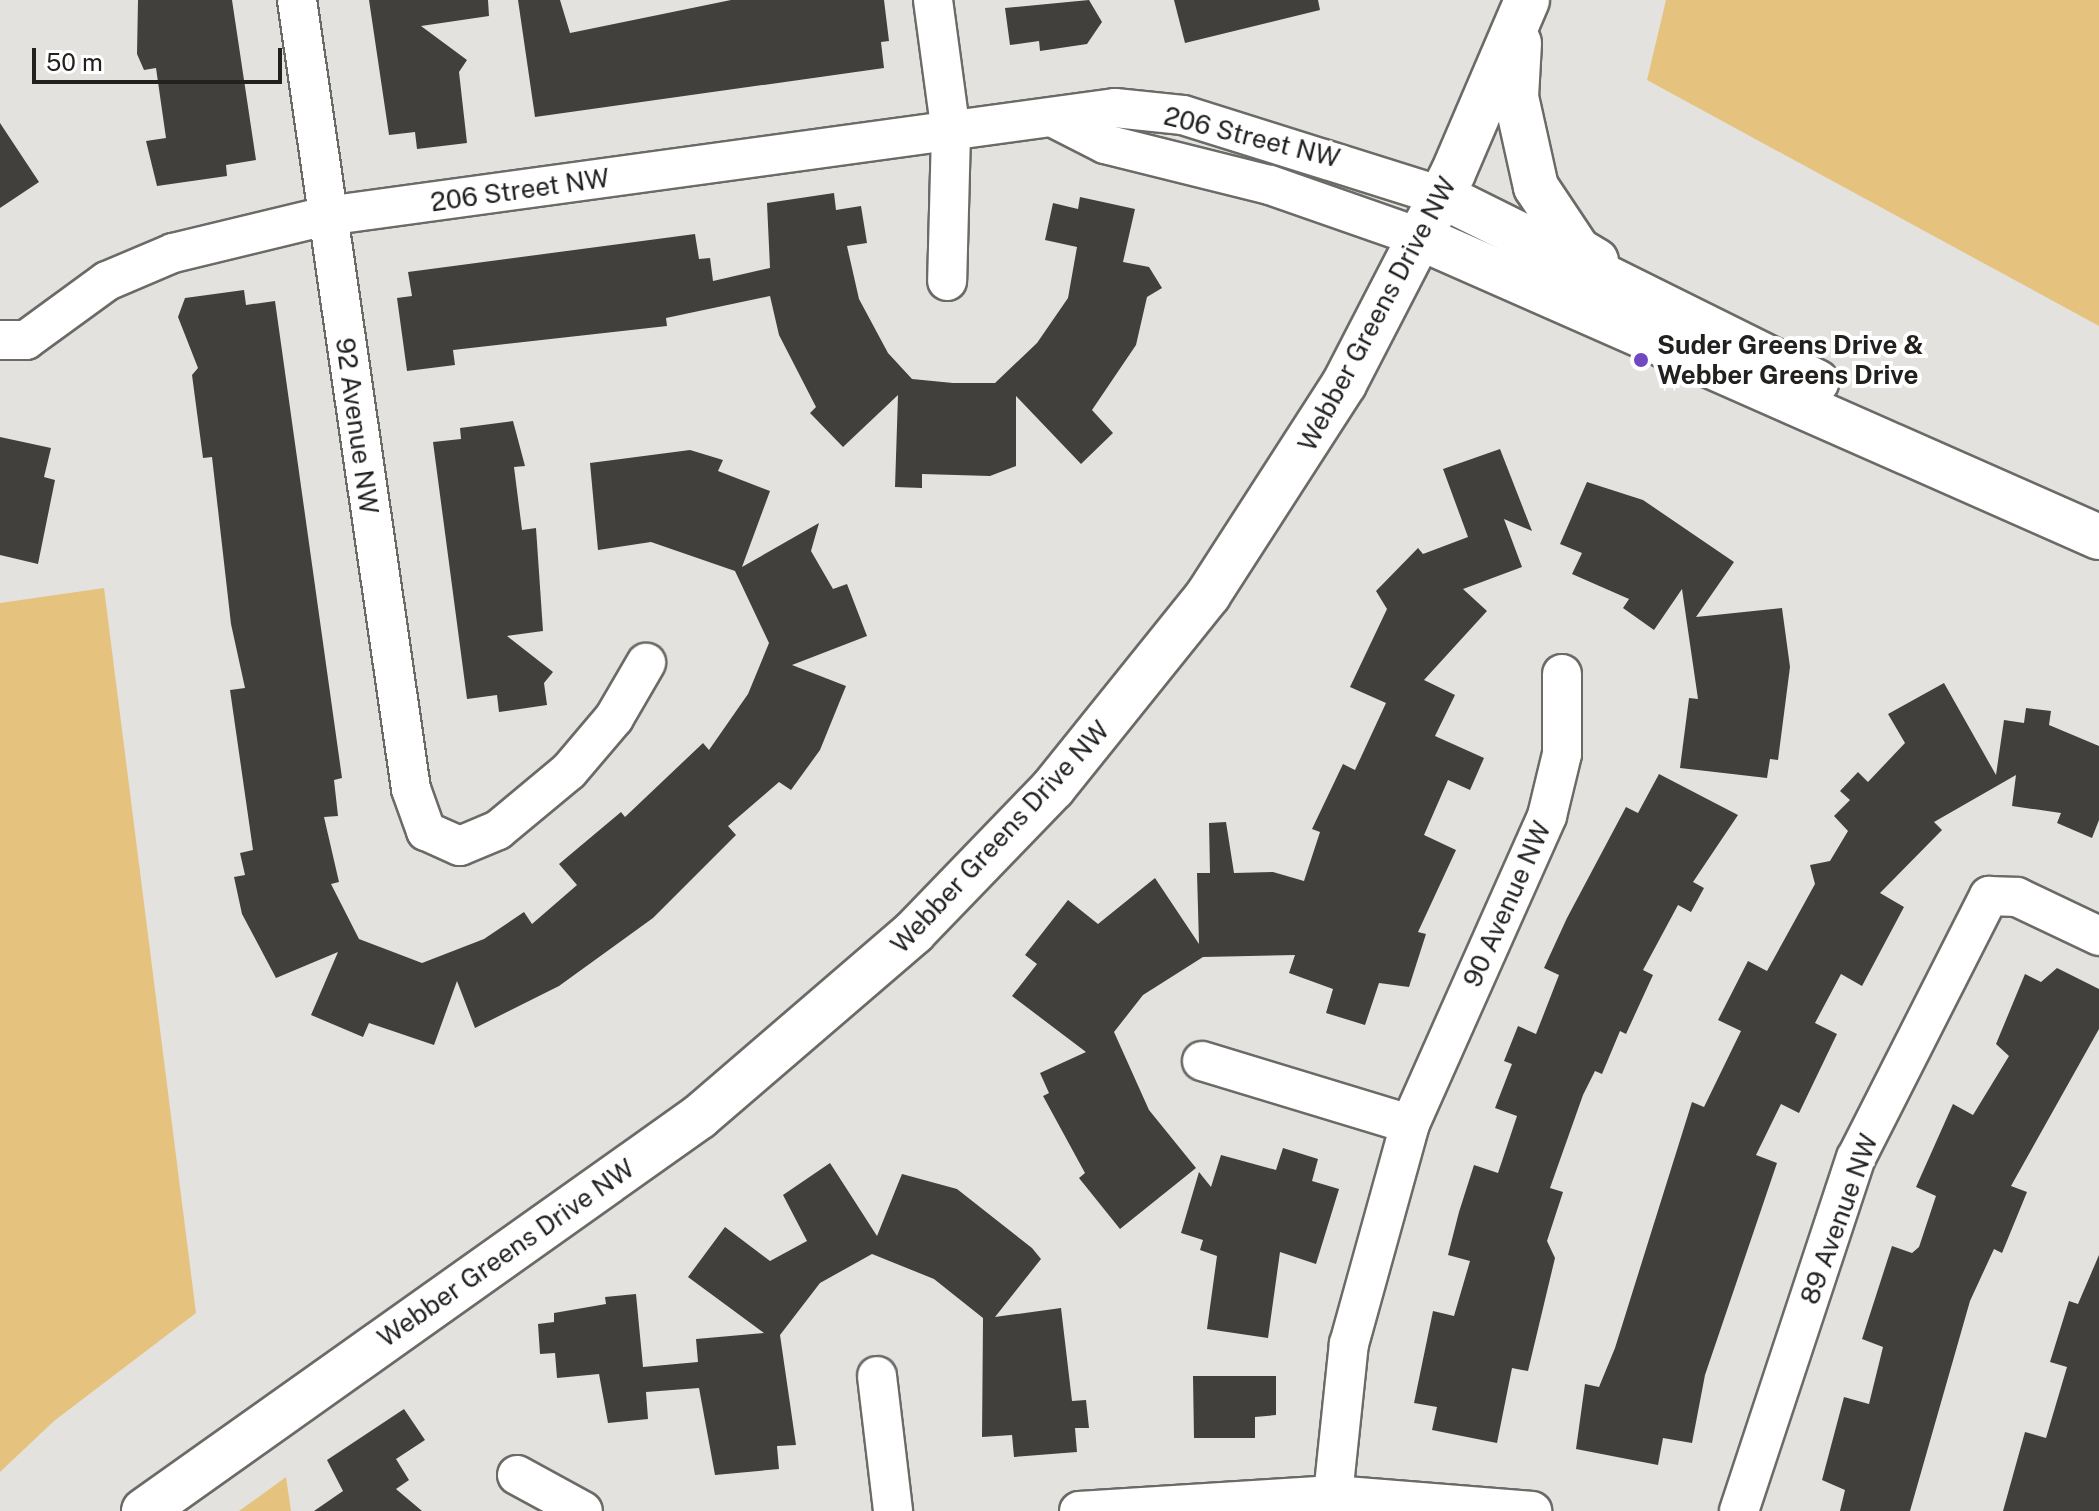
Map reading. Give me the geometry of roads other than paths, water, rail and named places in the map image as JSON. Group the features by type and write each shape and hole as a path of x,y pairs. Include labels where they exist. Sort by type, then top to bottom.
{"main road":[{"name":"Webber Greens Drive NW","path":"144,1511 699,1117 955,892 1073,765 1208,595 1344,384 1442,196 1524,9"},
{"path":"1524,9 1516,97 1536,187 1578,250 1676,311"},
{"path":"1442,196 1955,453 2099,537"},
{"path":"1421,238 2099,537"}],"street":[{"name":"92 Avenue NW","path":"297,0 326,216 416,815 440,841 478,844 569,771 614,718 646,663"},
{"path":"933,0 951,133 947,281"},
{"name":"206 Street NW","path":"4,342 26,340 107,281 173,253 326,216 1058,120 1115,108 1183,115 1442,196"},
{"name":"206 Street NW","path":"1058,120 1105,144 1270,185 1421,238"},
{"name":"90 Avenue NW","path":"1333,1495 1349,1344 1410,1124 1547,816 1562,754 1562,674"},
{"name":"89 Avenue NW","path":"1739,1511 1856,1158 1989,896 2017,897 2099,936"},
{"path":"1202,1061 1410,1124"},
{"path":"877,1376 893,1511"},
{"path":"517,1475 583,1511"},
{"path":"1079,1511 1333,1495 1532,1511"}],"place":[{"name":"Suder Greens Drive & Webber Greens Drive","path":"1641,360"}]}
